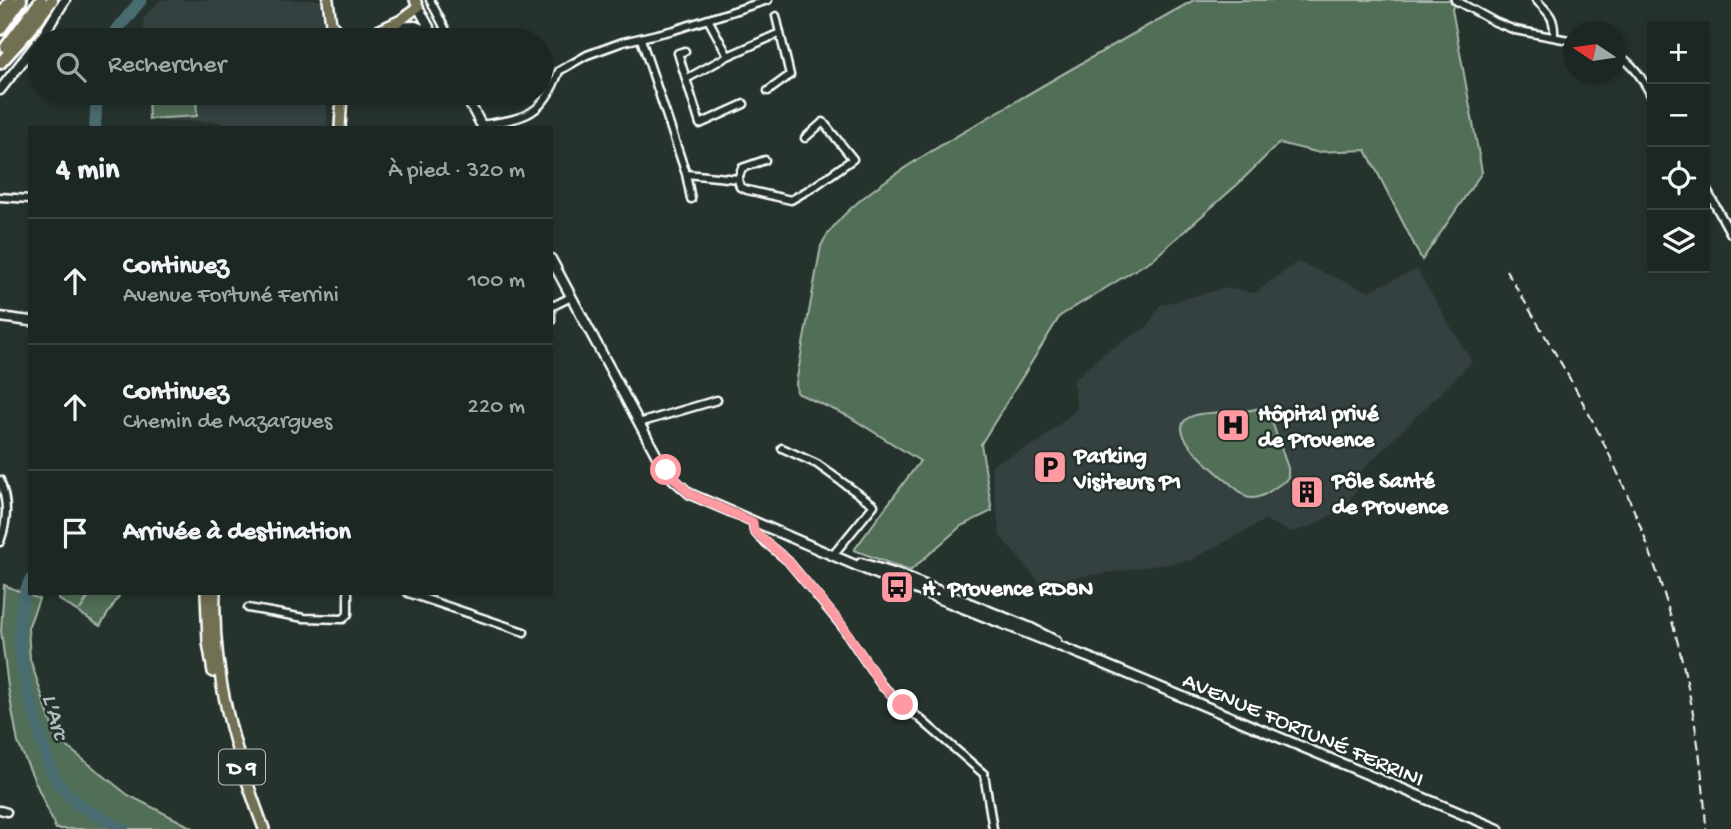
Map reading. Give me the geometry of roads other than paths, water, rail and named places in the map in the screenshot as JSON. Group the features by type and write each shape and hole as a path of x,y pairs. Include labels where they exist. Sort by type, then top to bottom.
{"highway":[{"path":"0,16 11,0"},
{"path":"0,29 20,0"},
{"path":"0,55 41,0"},
{"path":"31,28 52,0"},
{"path":"0,62 28,32"}],"main road":[{"path":"47,28 65,0"},
{"path":"328,0 332,28"},
{"path":"384,28 401,20 416,4 429,28"},
{"path":"332,25 335,28"},
{"path":"384,28 412,28"},
{"path":"0,90 28,54"},
{"path":"338,126 339,105"},
{"path":"471,105 482,126"},
{"name":"AVENUE FORTUNÉ FERRINI","path":"553,263 666,470 701,501 833,555 893,573 1014,622 1097,661 1497,829"},
{"path":"0,317 28,321"},
{"name":"D 9","path":"206,595 212,670 264,829"},
{"name":"D 9","path":"215,595 217,663 224,704"}],"street":[{"path":"430,0 445,28"},
{"path":"553,87 559,71 586,55 768,0"},
{"path":"1455,0 1505,26 1563,39"},
{"path":"1536,0 1552,16 1555,24 1554,37"},
{"path":"768,90 790,75 776,16"},
{"path":"708,19 728,56"},
{"path":"687,79 728,56 780,33"},
{"path":"641,39 686,174 691,199"},
{"path":"685,51 678,53 700,124 744,104"},
{"path":"1626,61 1647,89"},
{"path":"482,126 520,119 540,105"},
{"path":"765,160 742,168 738,179 740,187 791,200 853,159 823,122 805,138"},
{"path":"686,174 738,179"},
{"path":"1710,196 1731,234"},
{"path":"0,197 28,199"},
{"path":"553,305 571,297"},
{"path":"639,423 717,400"},
{"path":"782,448 817,464 874,505 833,555"},
{"path":"0,480 8,508 6,526 0,542"},
{"path":"753,522 754,531 759,537 788,561 842,625 882,686 984,774 993,829"},
{"path":"248,608 304,618 343,619 348,614 348,595"},
{"path":"414,595 524,632"}],"waterway":[{"name":"L'Arc","path":"118,28 141,0"},
{"name":"L'Arc","path":"95,126 96,105"},
{"name":"L'Arc","path":"28,585 20,617 20,654 50,766 67,794 89,811 123,829"}],"railway":[{"path":"1506,270 1594,423 1626,491 1661,584 1687,681 1696,730 1706,829"}],"place":[{"name":"Hôpital privé de Provence","path":"1233,425"},
{"name":"Parking Visiteurs P1","path":"1050,467"},
{"name":"Pôle Santé de Provence","path":"1307,492"},
{"name":"H. Provence RD8N","path":"897,587"}]}
